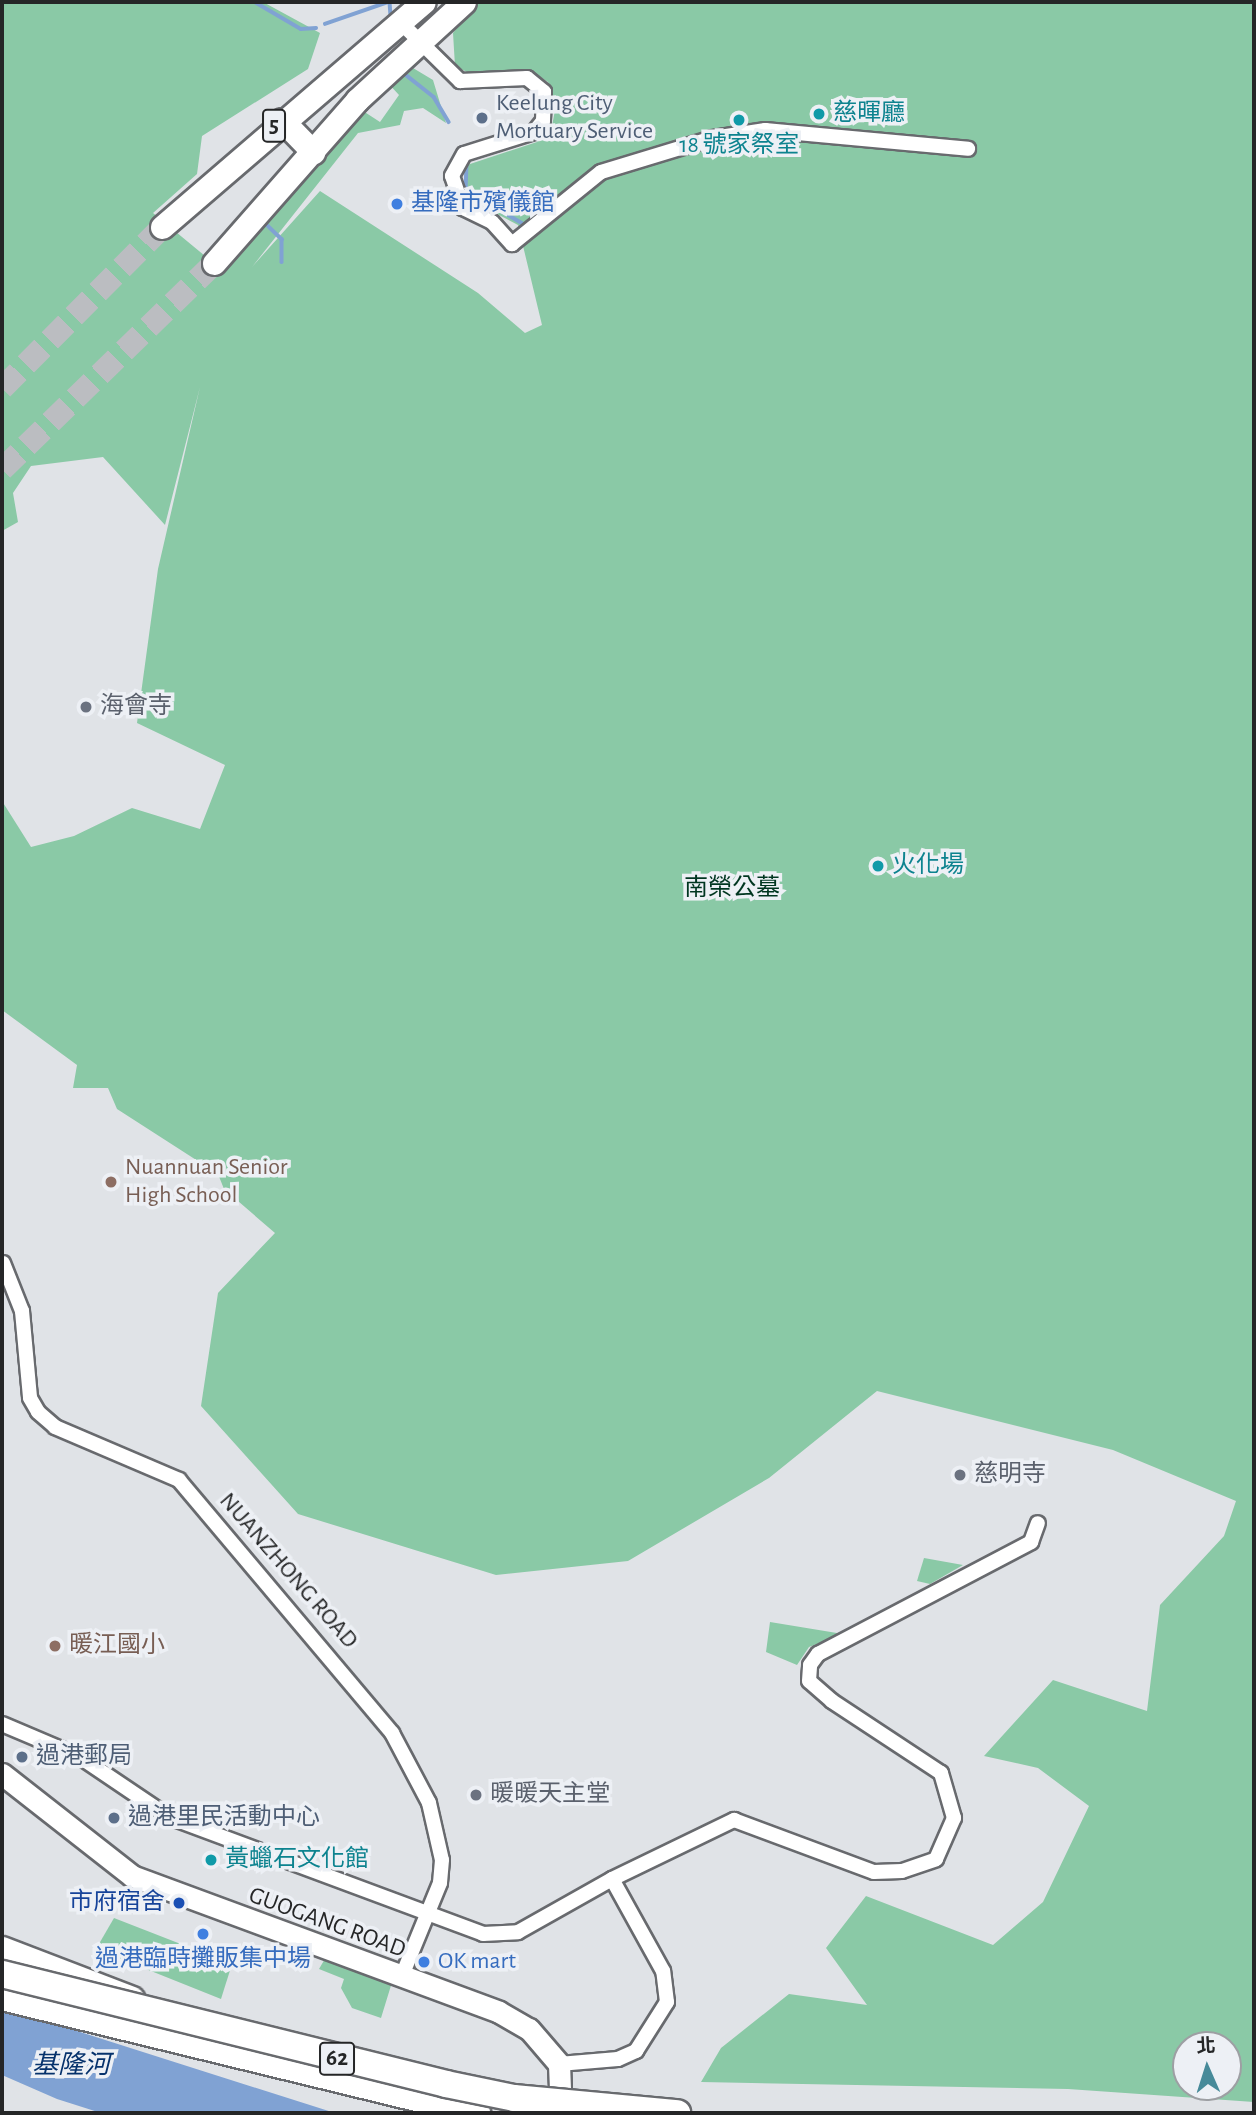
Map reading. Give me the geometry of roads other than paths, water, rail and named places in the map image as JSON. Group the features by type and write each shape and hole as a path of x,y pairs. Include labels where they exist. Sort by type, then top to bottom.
{"highway":[{"path":"2,1950 156,2011"},
{"name":"62","path":"2,1973 514,2098 677,2113"},
{"name":"62","path":"2,1997 477,2113"}],"main road":[{"name":"5","path":"162,227 282,120 424,2"},
{"name":"5","path":"214,263 329,132 417,43 464,2"},
{"path":"302,103 329,132"},
{"name":"5","path":"282,120 313,152"}],"street":[{"path":"399,21 417,43 460,82 527,78 544,92 543,121 534,132 464,154 452,176 463,208 492,222 512,244 601,172 713,138 765,130 968,149"},
{"name":"NUANZHONG ROAD","path":"3,1263 22,1311 30,1398 38,1412 55,1427 179,1480 385,1723 429,1803 438,1834 440,1883 401,1978"},
{"path":"2,1724 80,1757 180,1822 484,1934 518,1932 539,1923 612,1879 734,1820 874,1872 902,1871 936,1859 954,1818 941,1773 832,1701 809,1681 810,1665 818,1654 1031,1542 1038,1523"},
{"name":"GUOGANG ROAD","path":"2,1774 132,1876 401,1978 499,2011 543,2040 559,2064"},
{"path":"561,2113 559,2064 618,2059 636,2051 667,2003 663,1971 612,1879"}],"water":[{"name":"基隆河","path":"2,1968 77,2031 335,2113 101,2113 57,2099 2,2075"}],"waterway":[{"path":"255,2 301,29 316,28"},
{"path":"325,24 388,2"},
{"path":"390,2 391,18"},
{"path":"401,71 434,97 449,122"},
{"path":"467,163 466,191 522,223"},
{"path":"262,220 282,239 282,262"}],"tunnel":[{"path":"2,388 162,227"},
{"path":"2,469 214,263"}],"place":[{"name":"慈暉廳","path":"819,114"},
{"name":"Keelung City Mortuary Service","path":"482,118"},
{"name":"18 號家祭室","path":"739,120"},
{"name":"基隆市殯儀館","path":"397,204"},
{"name":"海會寺","path":"86,707"},
{"name":"火化場","path":"878,866"},
{"name":"Nuannuan Senior High School","path":"111,1182"},
{"name":"慈明寺","path":"960,1475"},
{"name":"暖江國小","path":"55,1646"},
{"name":"過港郵局","path":"22,1757"},
{"name":"暖暖天主堂","path":"476,1795"},
{"name":"過港里民活動中心","path":"114,1818"},
{"name":"黃蠟石文化館","path":"211,1860"},
{"name":"市府宿舍","path":"179,1903"},
{"name":"過港臨時攤販集中場","path":"203,1934"},
{"name":"OK mart","path":"424,1962"}],"park label":[{"name":"南榮公墓","path":"732,889"}]}
